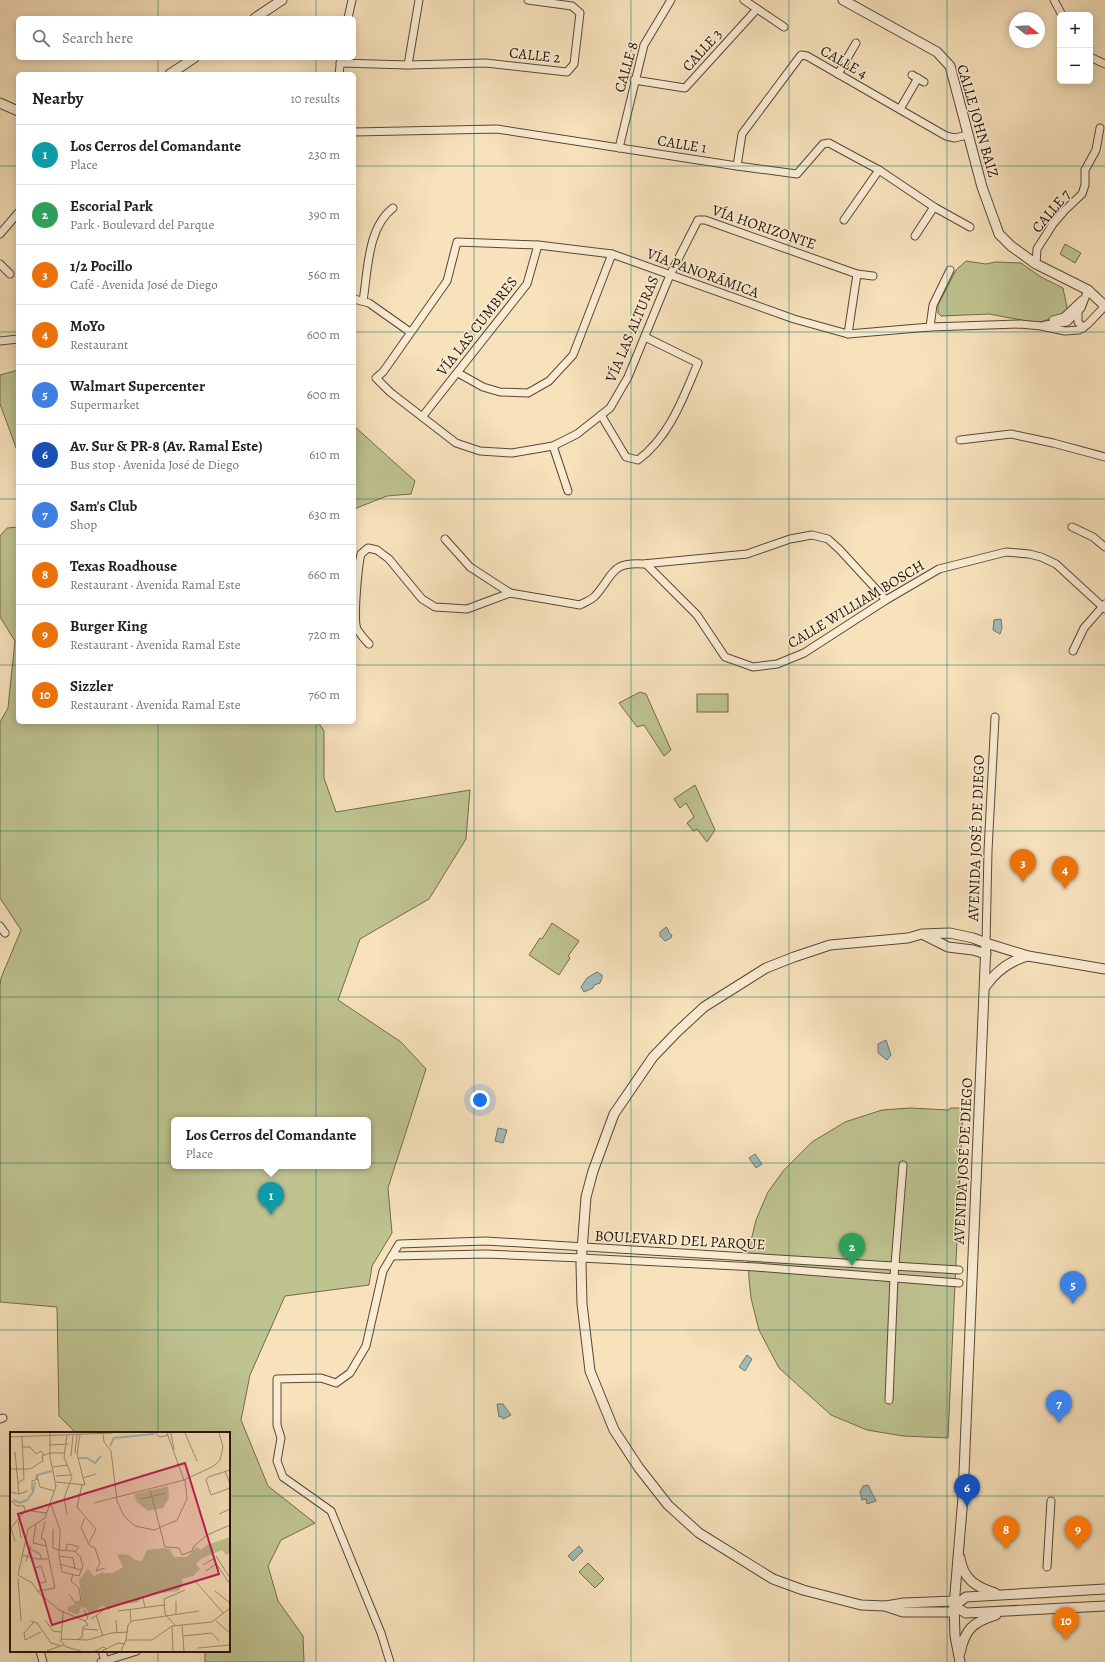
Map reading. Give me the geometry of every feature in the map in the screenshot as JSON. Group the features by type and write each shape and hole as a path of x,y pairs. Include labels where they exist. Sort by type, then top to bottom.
{"street":[{"path":"258,16 282,0"},
{"path":"348,16 352,0"},
{"path":"408,65 419,0"},
{"name":"CALLE 2","path":"341,61 408,65 486,63 567,72 574,64 580,13 572,6 528,0"},
{"name":"CALLE 8","path":"619,148 634,80 644,44 671,0"},
{"path":"744,0 784,27"},
{"name":"CALLE JOHN BAIZ","path":"843,0 937,52 950,66 967,135 982,187 999,234 1011,246 1036,264 1105,306"},
{"path":"1054,0 1060,12"},
{"name":"CALLE 3","path":"634,80 685,88 757,9"},
{"path":"838,74 856,43"},
{"name":"CALLE 4","path":"736,166 742,134 801,56 807,56 946,136 955,138 967,135"},
{"path":"1093,58 1105,64"},
{"path":"173,72 191,60"},
{"path":"339,72 341,61"},
{"path":"900,109 918,78"},
{"path":"0,103 16,110"},
{"name":"CALLE 7","path":"1036,264 1037,248 1053,224 1082,194 1085,185 1085,170 1096,150 1100,128"},
{"name":"CALLE 1","path":"356,132 497,129 797,174 823,144 829,143 878,170 934,207 970,227"},
{"path":"844,220 878,170"},
{"path":"916,236 934,207"},
{"path":"363,301 373,236 384,214 393,208"},
{"path":"0,234 16,215"},
{"name":"VÍA HORIZONTE","path":"670,274 698,220 705,220 857,274 873,276"},
{"name":"VÍA PANORÁMICA","path":"410,332 447,281 457,242 538,245 612,254 794,319 848,334 930,327 1020,324 1041,326 1065,331 1080,330 1083,328"},
{"name":"VÍA LAS CUMBRES","path":"422,417 528,284 538,245"},
{"path":"458,373 482,387 500,392 528,393 549,381 573,354 612,254"},
{"path":"0,264 10,274"},
{"path":"930,327 933,305 950,270"},
{"name":"VÍA LAS ALTURAS","path":"410,332 383,372 376,378 390,392 456,443 480,451 512,454 553,446 577,434 610,408 628,377 670,274"},
{"path":"848,334 857,274"},
{"name":"VÍA PANORÁMICA","path":"1041,326 1068,322 1082,308 1087,294"},
{"name":"VÍA PANORÁMICA","path":"1041,326 1048,320 1064,317 1087,294"},
{"path":"356,300 369,303 410,332"},
{"path":"1078,312 1078,322 1083,328 1105,306"},
{"path":"602,415 626,457 638,460 658,440 678,412 698,363 645,337"},
{"path":"0,341 16,339"},
{"path":"960,440 1010,434 1053,443 1105,457"},
{"path":"553,446 568,491"},
{"path":"1072,527 1093,537 1105,547"},
{"path":"445,539 470,567 510,593 580,606 595,597 616,568 628,563 646,564 747,554 790,539 812,535 828,539 886,600"},
{"path":"369,644 357,629 356,609 358,566 361,554 368,548 378,550 389,559 422,599 435,607 467,609 510,593"},
{"name":"CALLE WILLIAM BOSCH","path":"646,564 697,614 725,657 753,667 777,664 804,653 886,600 939,569 1006,552 1029,554 1041,557 1056,564 1104,607"},
{"path":"1073,651 1084,628 1104,607"},
{"name":"AVENIDA JOSÉ DE DIEGO","path":"960,1660 955,1636 954,1606 963,1497 976,1166 985,987 988,851 995,717"},
{"path":"0,926 5,933"},
{"path":"1105,969 1028,956 973,938 950,933 922,934 908,938 830,945 766,968 704,1007 677,1032 653,1056 614,1114 586,1197 581,1258 582,1304 590,1371 614,1430 639,1468 668,1505 699,1533 773,1579 803,1590 862,1605 884,1606 904,1602 954,1606 966,1613 1105,1606"},
{"path":"922,934 948,947 973,950 986,954"},
{"path":"985,987 1002,968 1016,959 1028,956"},
{"path":"889,1400 894,1277 904,1165"},
{"name":"BOULEVARD DEL PARQUE","path":"959,1270 486,1241 398,1244 392,1256 486,1254 581,1258 756,1267 959,1283"},
{"path":"390,1662 381,1633 331,1511 283,1477 277,1461 281,1438 277,1425 276,1388 277,1379 321,1378 336,1383 350,1373 366,1346 382,1272 392,1256"},
{"path":"1047,1567 1051,1501"},
{"path":"958,1548 960,1564 968,1579 982,1589 1002,1595"},
{"path":"954,1606 966,1597 1104,1589"},
{"path":"960,1660 962,1642 968,1630 975,1623 1009,1611"},
{"path":"40,1652 43,1662"},
{"path":"103,1661 134,1652"}],"green space":[{"path":"1065,244 1081,253 1075,263 1060,254"},
{"path":"966,261 986,264 995,262 1021,263 1041,277 1063,288 1068,312 1037,323 989,314 941,316 938,313 938,305 956,270"},
{"path":"16,371 16,448 0,404 0,375"},
{"path":"356,428 415,481 411,494 387,496 356,508"},
{"path":"16,527 16,724 319,724 324,731 324,778 336,812 470,790 466,839 429,899 360,939 338,1000 401,1042 426,1069 388,1188 392,1233 372,1266 369,1285 285,1296 250,1375 241,1420 268,1486 315,1523 281,1540 268,1566 278,1601 303,1636 304,1662 205,1662 205,1652 230,1652 230,1432 75,1432 59,1416 57,1307 0,1302 0,986 1,978 21,930 0,898 0,722 8,708 15,641 0,617 0,536 7,528"},
{"path":"640,692 646,694 671,750 664,756 644,725 637,727 619,703"},
{"path":"697,694 728,694 728,712 697,712"},
{"path":"695,785 715,830 707,842 697,829 693,831 687,823 694,817 686,803 680,808 674,799"},
{"path":"552,923 579,941 568,956 570,958 559,975 529,955 540,938 542,939"},
{"path":"910,1108 949,1110 950,1108 963,1108 948,1438 903,1436 867,1430 831,1415 779,1368 759,1330 751,1298 748,1253 756,1220 768,1192 784,1170 812,1142 845,1122 882,1110"},
{"path":"588,1563 604,1579 595,1588 579,1572"}],"water":[{"path":"1001,619 1002,628 1000,634 993,630 994,620"},
{"path":"666,927 672,935 671,938 665,941 660,936 660,932"},
{"path":"597,972 602,975 600,983 584,992 581,987 587,978"},
{"path":"886,1040 891,1055 887,1060 878,1053 878,1044"},
{"path":"498,1128 507,1130 503,1143 495,1141"},
{"path":"755,1154 762,1164 756,1168 749,1158"},
{"path":"747,1355 752,1359 745,1371 739,1367"},
{"path":"497,1404 503,1404 511,1415 503,1419 501,1416 499,1417"},
{"path":"868,1485 876,1501 867,1504 866,1499 862,1500 860,1492 863,1486"},
{"path":"579,1546 583,1551 573,1561 568,1556"}],"place":[{"name":"1/2 Pocillo","path":"1023,882"},
{"name":"MoYo","path":"1065,889"},
{"name":"Los Cerros del Comandante","path":"271,1215"},
{"name":"Escorial Park","path":"852,1266"},
{"name":"Walmart Supercenter","path":"1073,1304"},
{"name":"Sam's Club","path":"1059,1423"},
{"name":"Av. Sur & PR-8 (Av. Ramal Este)","path":"967,1507"},
{"name":"Texas Roadhouse","path":"1006,1549"},
{"name":"Burger King","path":"1078,1549"},
{"name":"Sizzler","path":"1066,1640"}]}
